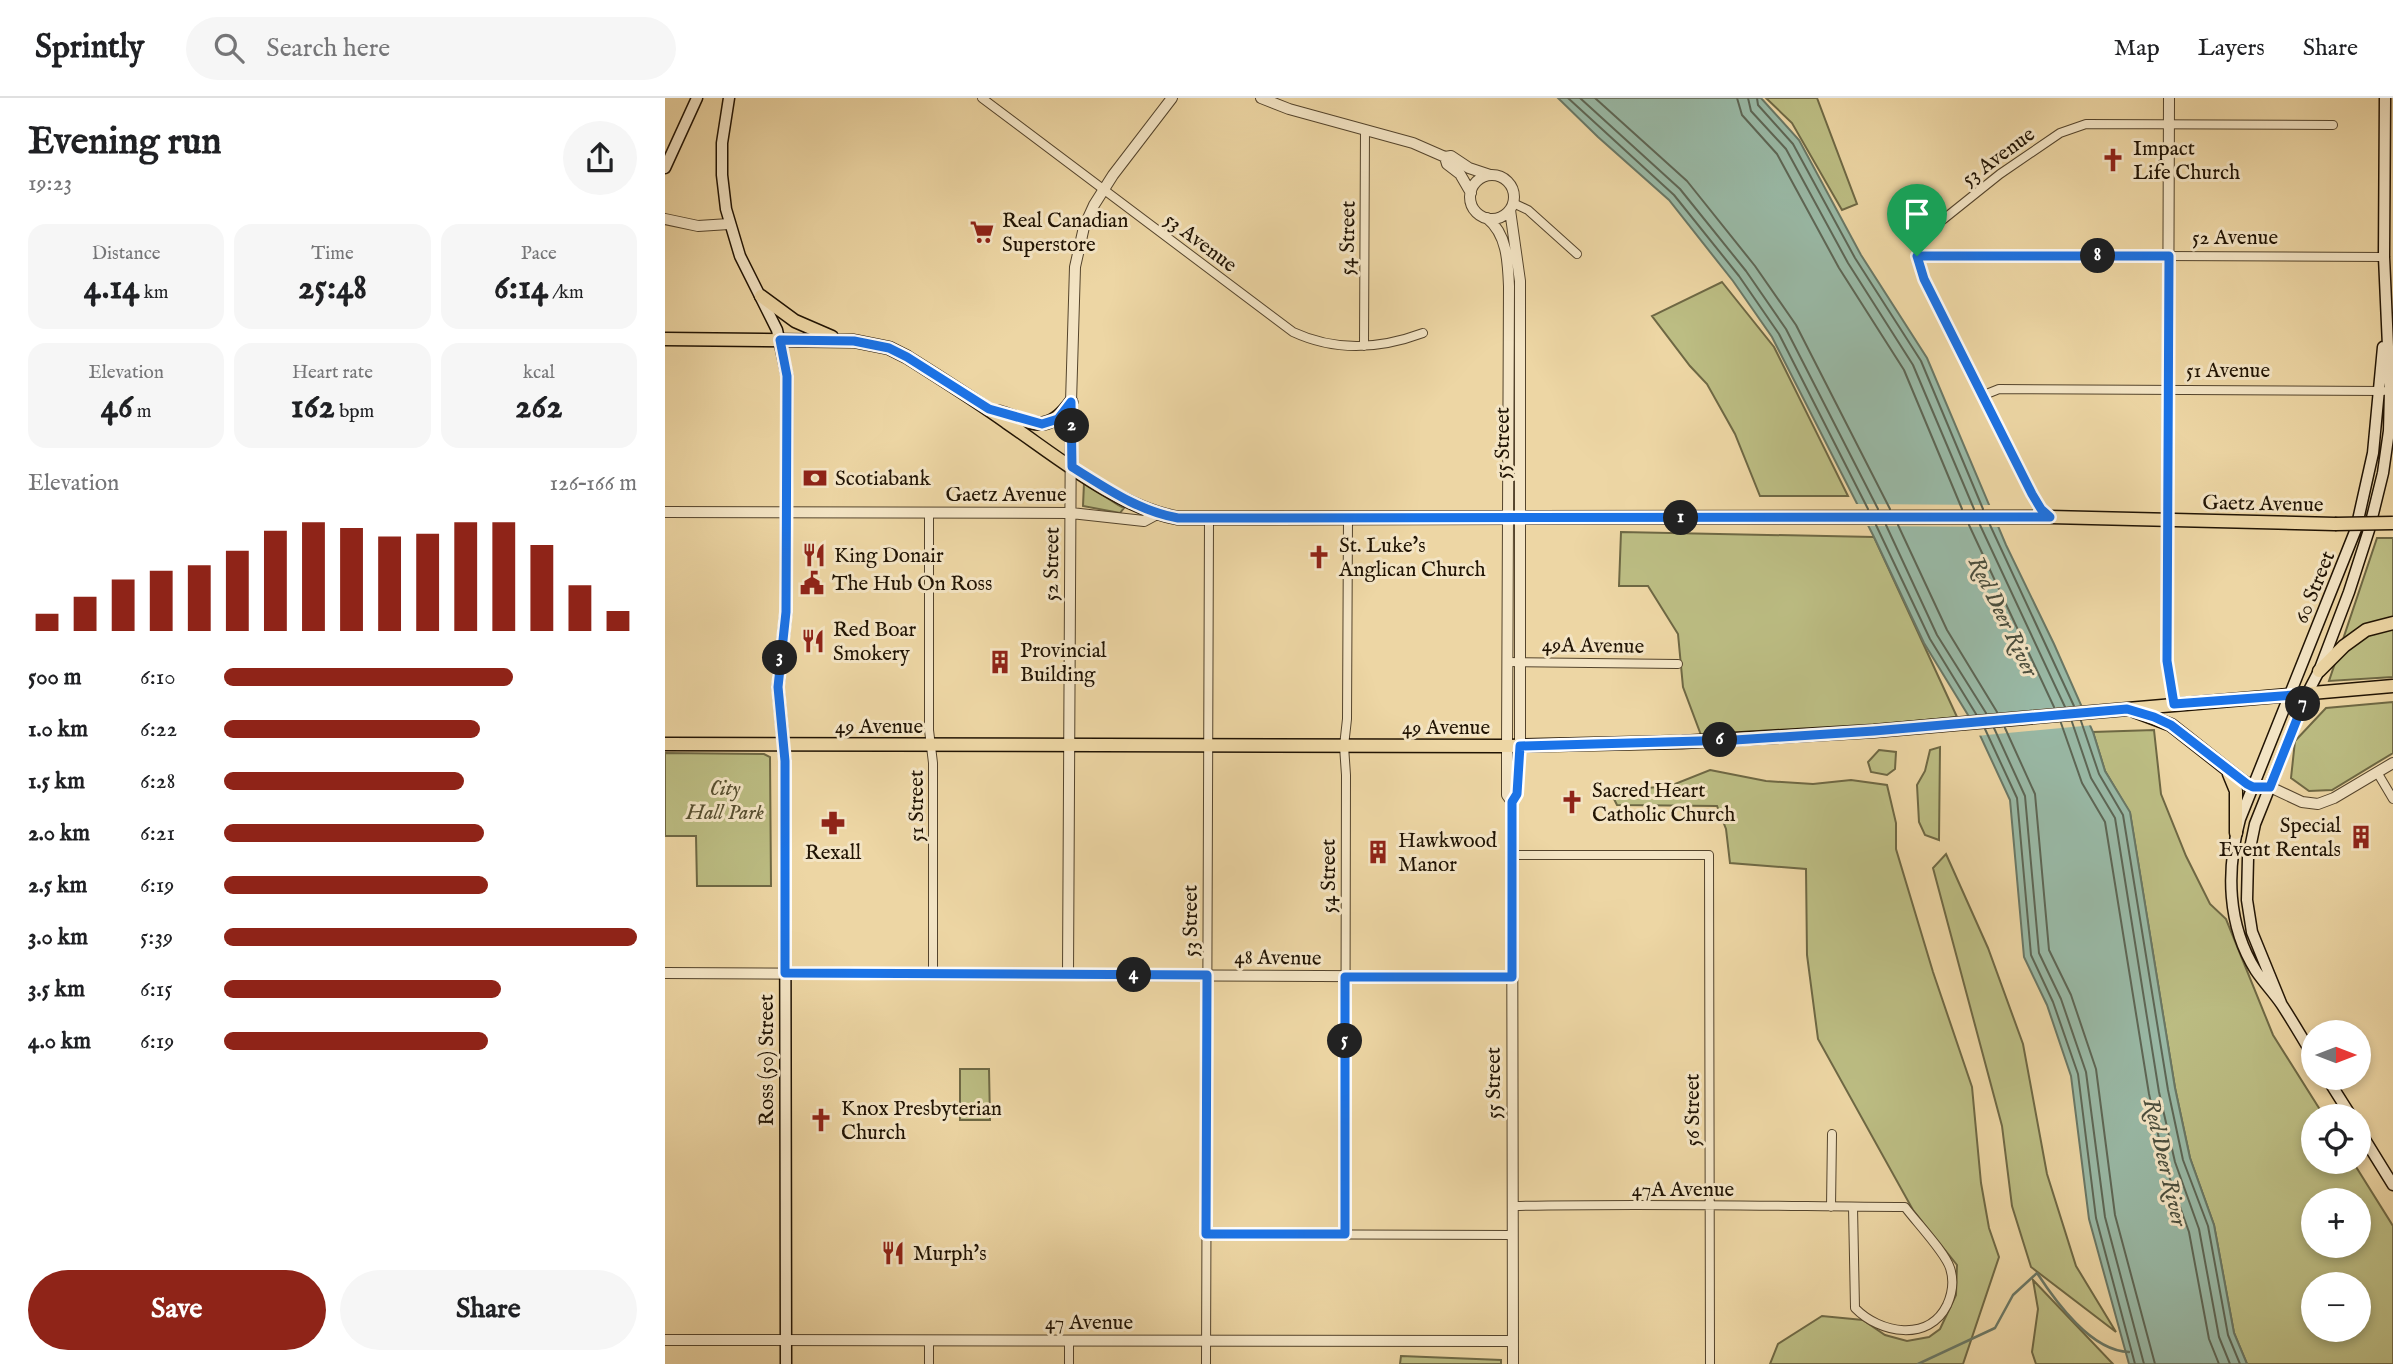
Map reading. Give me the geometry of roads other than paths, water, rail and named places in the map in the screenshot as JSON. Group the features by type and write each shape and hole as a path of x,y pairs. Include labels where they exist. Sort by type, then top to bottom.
{"main road":[{"path":"665,168 697,98"},
{"name":"Ross (50) Street","path":"729,98 723,131 724,201 740,256 780,340 787,376 786,612 778,669 784,745 786,1364"},
{"name":"60 Street","path":"2281,1003 2256,944 2249,915 2246,887 2248,858 2255,824 2307,694 2319,671 2362,553 2387,451 2385,98"},
{"path":"761,296 795,321 838,340"},
{"path":"665,339 838,340 872,344 902,354 989,409 1072,467 1134,505 1157,514"},
{"name":"60 Street","path":"2281,1003 2251,961 2235,919 2230,870 2236,834 2357,529 2385,391"},
{"path":"989,409 1042,424 1058,419 1071,402"},
{"name":"Gaetz Avenue","path":"1157,514 1209,519 1714,519 1782,516 2393,523"},
{"path":"2319,671 2344,646 2366,630 2393,623"},
{"name":"49 Avenue","path":"665,744 1513,746 1735,740 1874,731 2393,686"},
{"path":"2125,709 2171,725 2253,787"},
{"path":"2225,767 2236,791 2236,834"},
{"path":"2235,919 2249,915"},
{"path":"2281,1003 2301,1036"},
{"path":"2371,1149 2393,1185"}],"street":[{"name":"53 Avenue","path":"982,98 1284,327 1315,341 1339,346 1399,341 1423,333"},
{"name":"52 Street","path":"1068,975 1074,279 1077,254 1089,214 1103,190 1172,98"},
{"path":"1261,98 1278,106 1413,143 1444,157 1451,156 1469,168 1499,176 1510,184 1514,197 1512,207 1500,218 1487,218 1476,211 1471,200 1471,193 1477,181 1490,175"},
{"path":"2169,98 2167,661 2174,704"},
{"name":"53 Avenue","path":"1917,256 1920,238 1927,231 2000,174 2060,133 2087,124 2333,125"},
{"name":"54 Street","path":"1364,346 1365,130"},
{"path":"1444,157 1447,164 1460,174 1471,193"},
{"path":"1512,207 1528,210 1577,254"},
{"name":"55 Street","path":"1512,207 1520,281 1520,662 1507,795 1512,802 1513,1364"},
{"name":"55 Street","path":"1487,218 1500,233 1509,270 1507,662 1513,746"},
{"path":"665,219 698,226 729,224"},
{"path":"1917,256 1924,279 2032,494 2041,509 2050,517"},
{"name":"52 Avenue","path":"1917,256 2384,257"},
{"name":"51 Avenue","path":"1984,396 1997,389 2385,391"},
{"name":"Gaetz Avenue","path":"665,512 1071,513 1144,521 1157,514"},
{"name":"51 Street","path":"929,513 933,974"},
{"name":"53 Street","path":"1206,1364 1209,519"},
{"name":"54 Street","path":"1345,1234 1344,746 1348,519"},
{"name":"49A Avenue","path":"1507,662 1678,664"},
{"path":"2253,787 2270,787 2302,802 2318,804 2393,763"},
{"path":"2377,772 2393,799"},
{"name":"56 Street","path":"1512,855 1709,855 1710,1364"},
{"name":"48 Avenue","path":"665,973 1512,977"},
{"path":"1831,1207 1832,1134"},
{"name":"47A Avenue","path":"1513,1206 1853,1207"},
{"path":"1853,1207 1905,1208 1948,1262 1952,1276 1951,1291 1943,1310 1934,1321 1919,1329 1900,1331 1880,1325 1855,1308 1853,1207"},
{"path":"1206,1234 1513,1235"},
{"name":"47 Avenue","path":"665,1340 1513,1341"},
{"path":"929,1340 929,1364"},
{"path":"1069,1341 1069,1364"}],"water":[{"name":"Red Deer River","path":"1558,98 1761,98 1799,140 1861,255 1927,358 2006,545 2093,732 2105,771 2130,812 2175,1088 2190,1158 2214,1225 2234,1333 2247,1364 2129,1364 2089,1219 2071,1076 2047,1005 2024,957 2010,800 1979,733 1924,643 1874,537 1772,337 1733,281 1669,200"}],"waterway":[{"path":"1918,1364 1995,1328 2013,1295 2037,1273 2064,1310 2088,1334 2115,1350 2129,1352"}],"place":[{"name":"Impact Life Church","path":"2113,160"},
{"name":"Real Canadian Superstore","path":"982,232"},
{"name":"Scotiabank","path":"815,478"},
{"name":"King Donair","path":"814,555"},
{"name":"St. Luke's Anglican Church","path":"1319,557"},
{"name":"The Hub On Ross","path":"812,583"},
{"name":"Red Boar Smokery","path":"813,641"},
{"name":"Provincial Building","path":"1000,662"},
{"name":"Sacred Heart Catholic Church","path":"1572,802"},
{"name":"Rexall","path":"833,823"},
{"name":"Special Event Rentals","path":"2361,837"},
{"name":"Hawkwood Manor","path":"1378,852"},
{"name":"Knox Presbyterian Church","path":"821,1120"},
{"name":"Murph's","path":"893,1253"}],"park label":[{"name":"City Hall Park","path":"725,800"}]}
